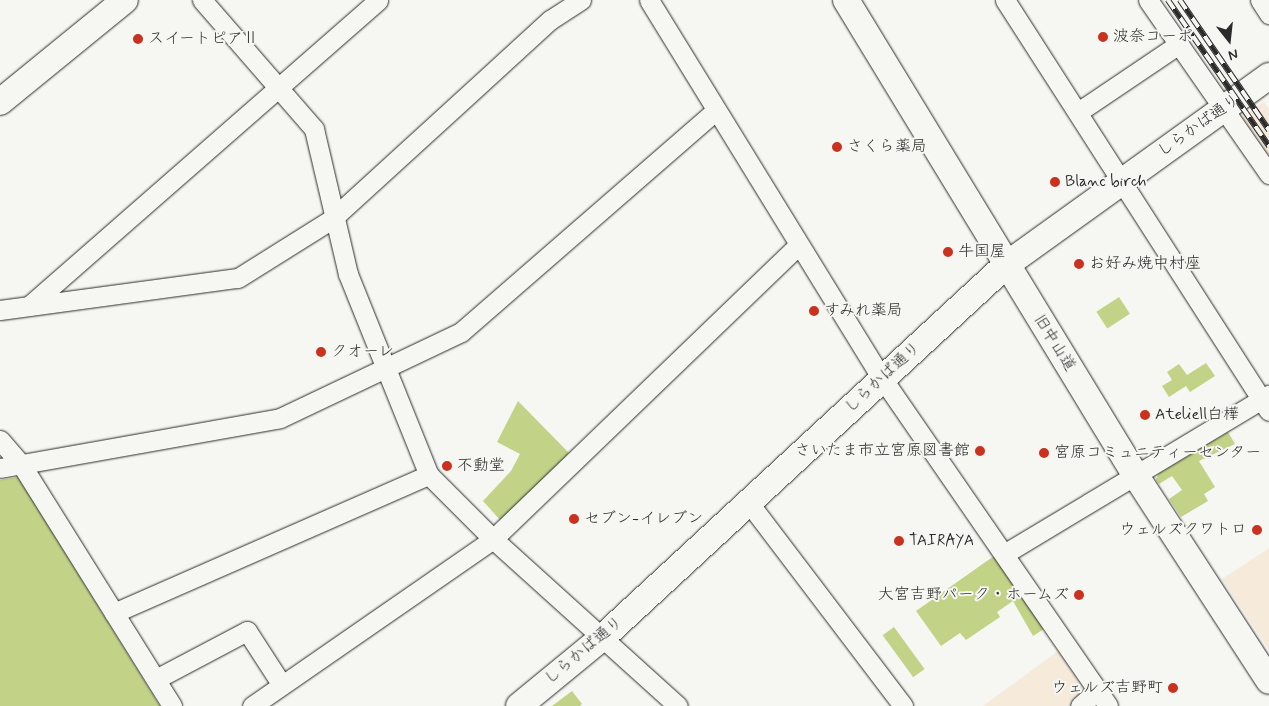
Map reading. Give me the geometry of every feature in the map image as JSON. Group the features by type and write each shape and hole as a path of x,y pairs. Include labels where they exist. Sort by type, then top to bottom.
{"street":[{"path":"0,102 126,0"},
{"path":"202,0 314,129 332,219 348,274 429,475 493,539 678,706"},
{"path":"29,306 378,0"},
{"path":"0,310 238,278 332,219 550,20 581,0"},
{"path":"648,0 798,246 882,378 1103,698 1080,706"},
{"name":"旧中山道","path":"846,0 1136,476 1269,681"},
{"path":"1004,554 1267,402 1005,0"},
{"path":"1148,0 1269,174"},
{"path":"1260,0 1269,14"},
{"path":"1078,112 1179,44"},
{"name":"しらかば通り","path":"519,706 603,637 1006,265 1269,76"},
{"path":"0,468 280,418 461,332 715,111"},
{"path":"252,706 493,539 798,246"},
{"path":"0,440 21,464 172,706"},
{"path":"114,613 429,475"},
{"path":"748,502 903,706"},
{"path":"156,679 248,631 282,685"}],"shaded area":[{"path":"1264,102 1269,109 1269,163 1239,119"},
{"path":"1269,548 1269,650 1222,579"},
{"path":"1058,651 1082,686 1080,696 1068,706 983,706"}],"green space":[{"path":"1119,297 1130,314 1107,328 1096,312"},
{"path":"1206,363 1215,376 1190,392 1186,386 1169,397 1162,386 1172,380 1167,372 1179,364 1187,375"},
{"path":"518,401 569,453 501,521 483,501 511,471 520,454 497,442"},
{"path":"1228,432 1235,444 1199,461 1215,487 1204,494 1208,501 1181,517 1169,499 1182,490 1172,476 1159,484 1156,480 1158,474"},
{"path":"18,477 160,706 0,706 0,480"},
{"path":"994,556 1044,629 1033,636 1013,601 997,612 1000,617 966,640 960,633 941,646 916,611"},
{"path":"894,627 925,669 913,677 883,635"},
{"path":"572,691 582,704 580,706 552,706"}],"railway":[{"path":"1168,0 1269,146"},
{"path":"1180,0 1269,130"}],"place":[{"name":"波奈コーポ","path":"1103,37"},
{"name":"スイートピアⅡ","path":"138,39"},
{"name":"さくら薬局","path":"837,147"},
{"name":"Blanc birch","path":"1055,182"},
{"name":"牛国屋","path":"948,252"},
{"name":"お好み焼中村座","path":"1079,264"},
{"name":"すみれ薬局","path":"814,311"},
{"name":"クオーレ","path":"321,352"},
{"name":"Ateliell白樺","path":"1145,415"},
{"name":"さいたま市立宮原図書館","path":"980,451"},
{"name":"宮原コミュニティーセンター","path":"1044,453"},
{"name":"不動堂","path":"447,466"},
{"name":"セブン-イレブン","path":"574,519"},
{"name":"ウェルズクワトロ","path":"1257,530"},
{"name":"TAIRAYA","path":"899,541"},
{"name":"大宮吉野パーク・ホームズ","path":"1079,595"},
{"name":"ウェルズ吉野町","path":"1173,688"}]}
